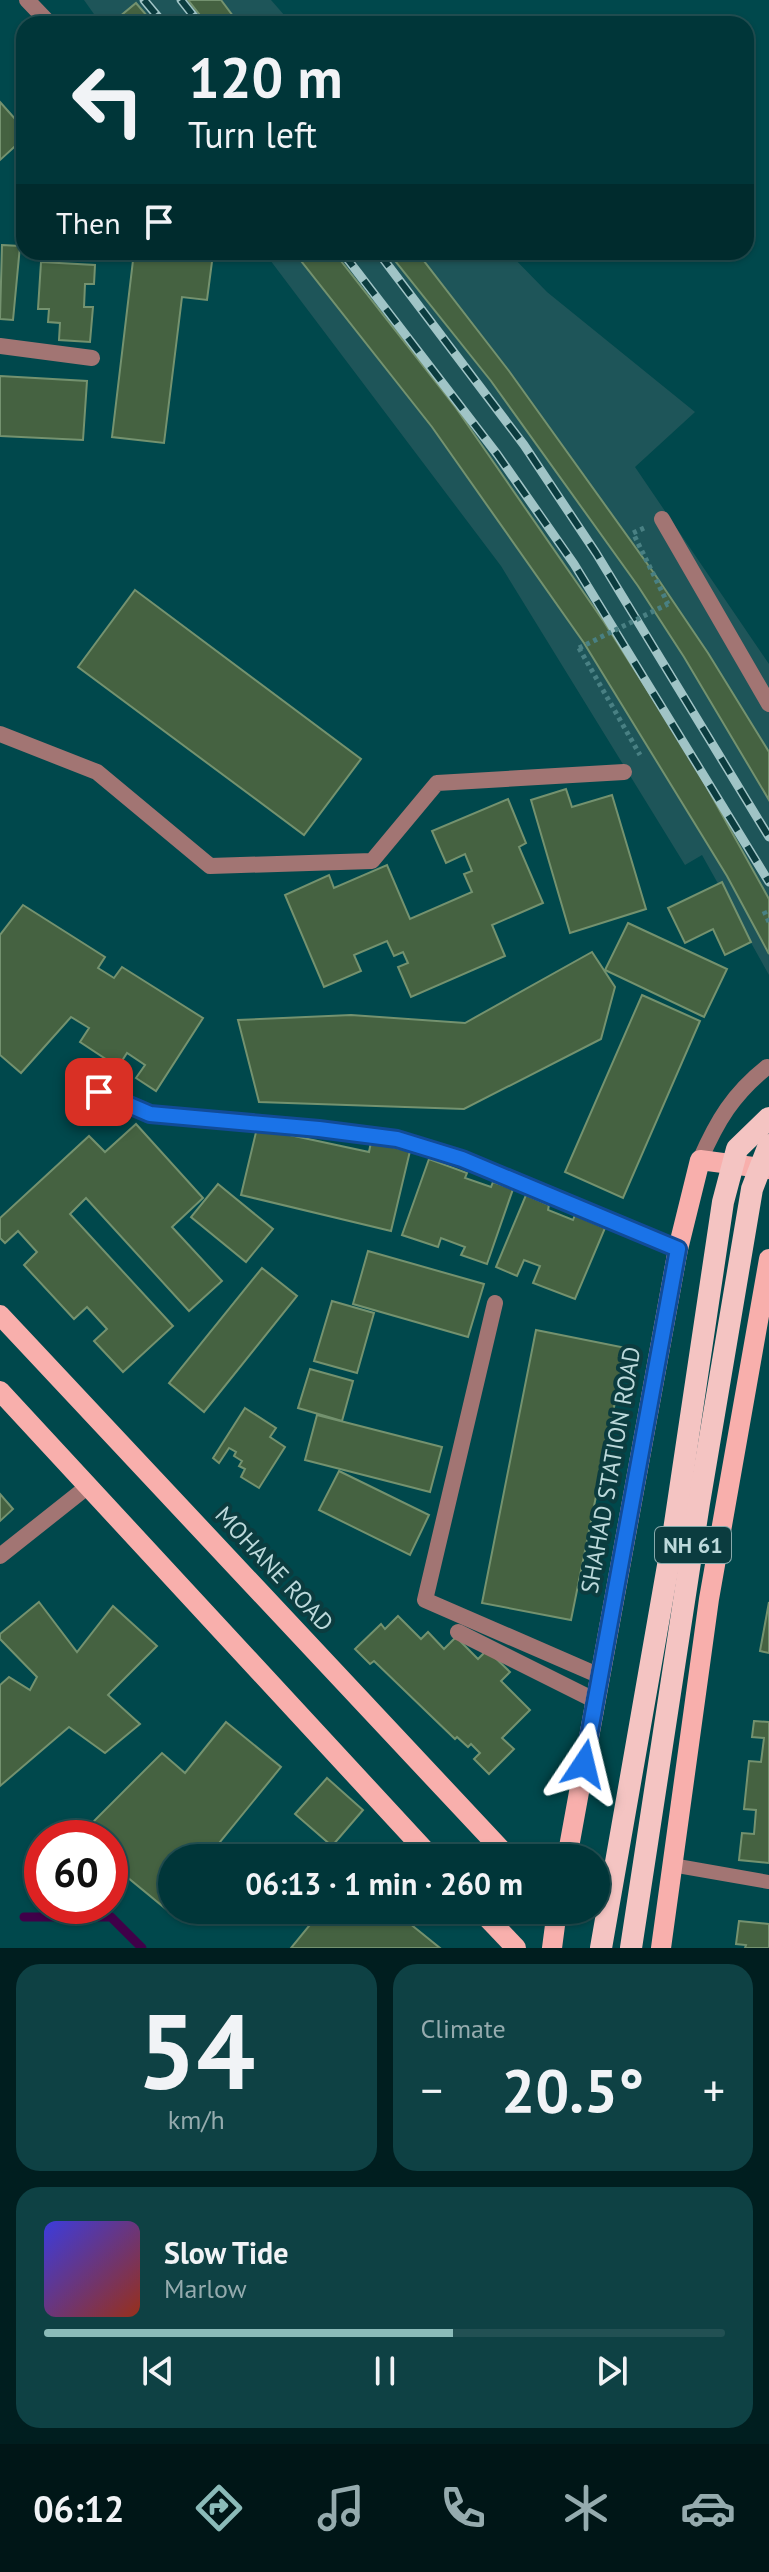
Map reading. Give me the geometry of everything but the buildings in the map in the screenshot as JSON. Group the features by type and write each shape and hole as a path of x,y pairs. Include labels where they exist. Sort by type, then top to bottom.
{"highway":[{"name":"NH 61","path":"601,1948 673,1537 723,1202 737,1149 769,1118"},
{"name":"NH 61","path":"631,1948 752,1189 769,1145"}],"main road":[{"path":"700,1160 769,1169"},
{"name":"SHAHAD STATION ROAD","path":"570,1844 678,1249 700,1160"},
{"path":"661,1948 709,1599 769,1259"},
{"name":"MOHANE ROAD","path":"0,1315 496,1844"},
{"path":"0,1391 419,1844"},
{"path":"493,1924 516,1948"},
{"path":"552,1948 555,1924"}],"street":[{"path":"27,0 42,16"},
{"path":"0,346 92,358"},
{"path":"662,519 769,704"},
{"path":"0,734 97,772 210,866 372,861 437,783 624,772"},
{"path":"700,1160 715,1125 743,1086 767,1067"},
{"path":"74,1081 150,1114 397,1139 462,1159 678,1249"},
{"path":"495,1303 425,1600 600,1676"},
{"path":"0,1556 87,1487"},
{"path":"458,1632 596,1701"}],"lane":[{"path":"672,1865 769,1882"}],"path":[{"path":"633,533 668,604 579,648 643,762"},
{"path":"764,911 769,922"}],"shaded area":[{"path":"84,0 271,0 285,16 95,16"},
{"path":"270,260 516,260 547,292 695,412 635,467 769,664 769,975 702,855 685,865 501,566"}],"waterway":[{"path":"118,1924 142,1948"}],"railway":[{"path":"144,0 157,16"},
{"path":"181,0 194,16"},
{"path":"348,260 497,454 574,564 769,882"},
{"path":"384,260 524,445 596,553 769,837"}],"route":[{"path":"99,1092 150,1114 397,1139 462,1159 678,1249 584,1764"}]}
